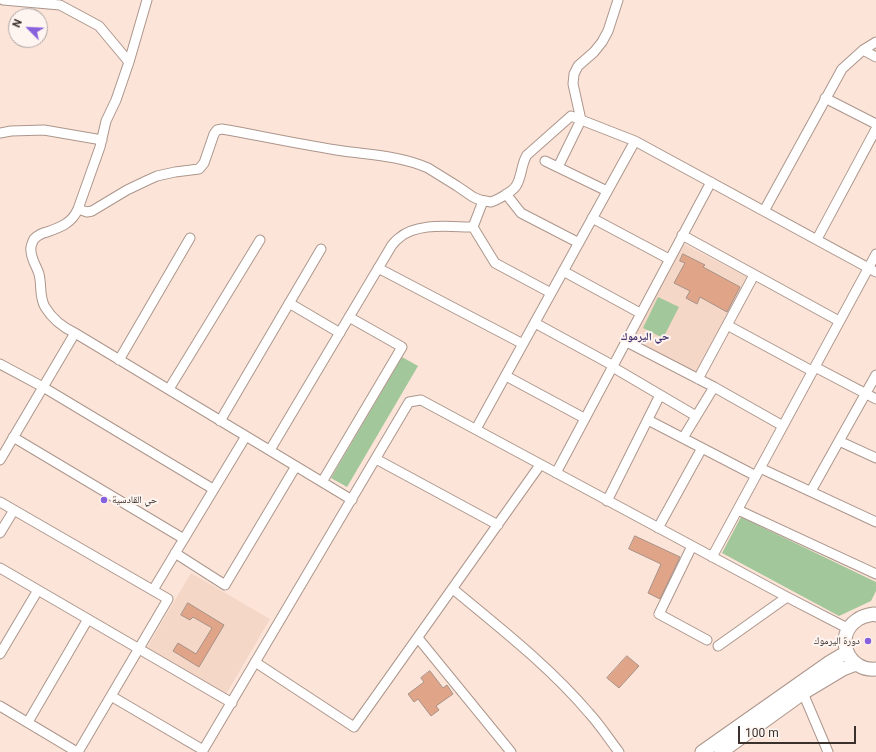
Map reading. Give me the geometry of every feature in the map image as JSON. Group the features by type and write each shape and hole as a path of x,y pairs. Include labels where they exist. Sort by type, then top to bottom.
{"street":[{"path":"3,0 60,5 100,26 129,62"},
{"path":"147,0 129,62 116,100 106,121 102,140 78,209 74,217 67,224 42,233 35,238 31,245 31,252 39,275 40,295 42,301 45,308 58,324 64,328 75,333 352,500"},
{"path":"558,167 580,120 573,84 574,74 578,66 594,52 602,42 608,31 618,0"},
{"path":"764,211 842,69 863,50 876,42"},
{"path":"863,50 876,57"},
{"path":"825,98 876,124"},
{"path":"78,209 87,212 92,211 127,190 157,176 199,169 203,166 214,134 218,130 222,129 342,151 402,159 428,168 473,197 484,201 493,202 516,186 527,155 571,116 635,141 872,270"},
{"path":"817,239 876,129"},
{"path":"0,134 11,131 44,130 102,140"},
{"path":"476,429 635,141"},
{"path":"545,161 607,191"},
{"path":"556,473 612,365 711,182"},
{"path":"506,194 521,213 579,243"},
{"path":"474,227 484,201"},
{"path":"592,218 669,260"},
{"path":"270,450 378,268 392,245 399,237 408,232 434,226 474,227"},
{"path":"474,227 495,263 551,293"},
{"path":"682,235 839,321"},
{"path":"119,360 190,238"},
{"path":"169,390 260,240"},
{"path":"220,420 322,249"},
{"path":"712,557 839,321 872,270 876,254"},
{"path":"378,268 523,344"},
{"path":"563,271 640,313"},
{"path":"698,379 754,275"},
{"path":"289,303 340,333"},
{"path":"322,482 402,347 349,317"},
{"path":"535,323 612,365 616,370 696,416"},
{"path":"727,325 876,399"},
{"path":"0,460 75,333"},
{"path":"625,341 714,387 783,426"},
{"path":"0,364 43,387 213,489"},
{"path":"506,376 584,418"},
{"path":"810,491 876,376"},
{"path":"684,438 714,387"},
{"path":"608,500 660,395"},
{"path":"111,696 203,751 409,402 421,400 849,629"},
{"path":"648,420 702,448 758,472 810,491 876,522"},
{"path":"153,590 246,436"},
{"path":"13,437 184,539"},
{"path":"839,441 876,458"},
{"path":"658,528 702,448"},
{"path":"376,459 498,525"},
{"path":"255,662 354,727 540,465"},
{"path":"175,553 226,585 296,466"},
{"path":"0,502 168,599 78,752 0,706"},
{"path":"0,533 14,510"},
{"path":"738,510 876,574"},
{"path":"692,546 659,614 707,640"},
{"path":"0,568 232,703"},
{"path":"453,589 549,671 588,712 619,752"},
{"path":"0,654 38,590"},
{"path":"718,646 787,597"},
{"path":"874,670 864,668 856,664 847,652 845,644 846,636 852,623 857,619 875,614"},
{"path":"28,722 88,619"},
{"path":"418,638 512,752"},
{"path":"702,752 830,662 847,652"},
{"path":"721,752 803,694 842,669 856,664"},
{"path":"803,694 828,752"}],"shaded area":[{"path":"682,243 747,277 697,373 633,339"},
{"path":"191,573 270,619 225,696 146,649"}],"green space":[{"path":"658,297 679,307 663,338 643,328"},
{"path":"402,357 418,366 347,487 331,478"},
{"path":"741,517 876,582 876,591 871,601 839,616 722,553"}],"building":[{"path":"683,254 705,265 703,267 740,287 727,312 700,297 697,304 686,298 690,291 674,283 685,263 680,261"},
{"path":"635,536 680,557 660,599 648,593 661,564 629,549"},
{"path":"188,603 224,625 199,667 173,651 178,643 196,654 212,628 193,617 190,620 181,615"},
{"path":"627,656 639,666 619,688 607,678"},
{"path":"430,671 443,688 447,685 453,694 436,706 439,710 431,716 418,699 414,702 408,694 424,682 421,678"}],"place":[{"name":"حي القادسية","path":"104,500"},
{"name":"دورة اليرموك","path":"868,641"}],"district":[{"name":"حي اليرموك","path":"645,337"}]}
